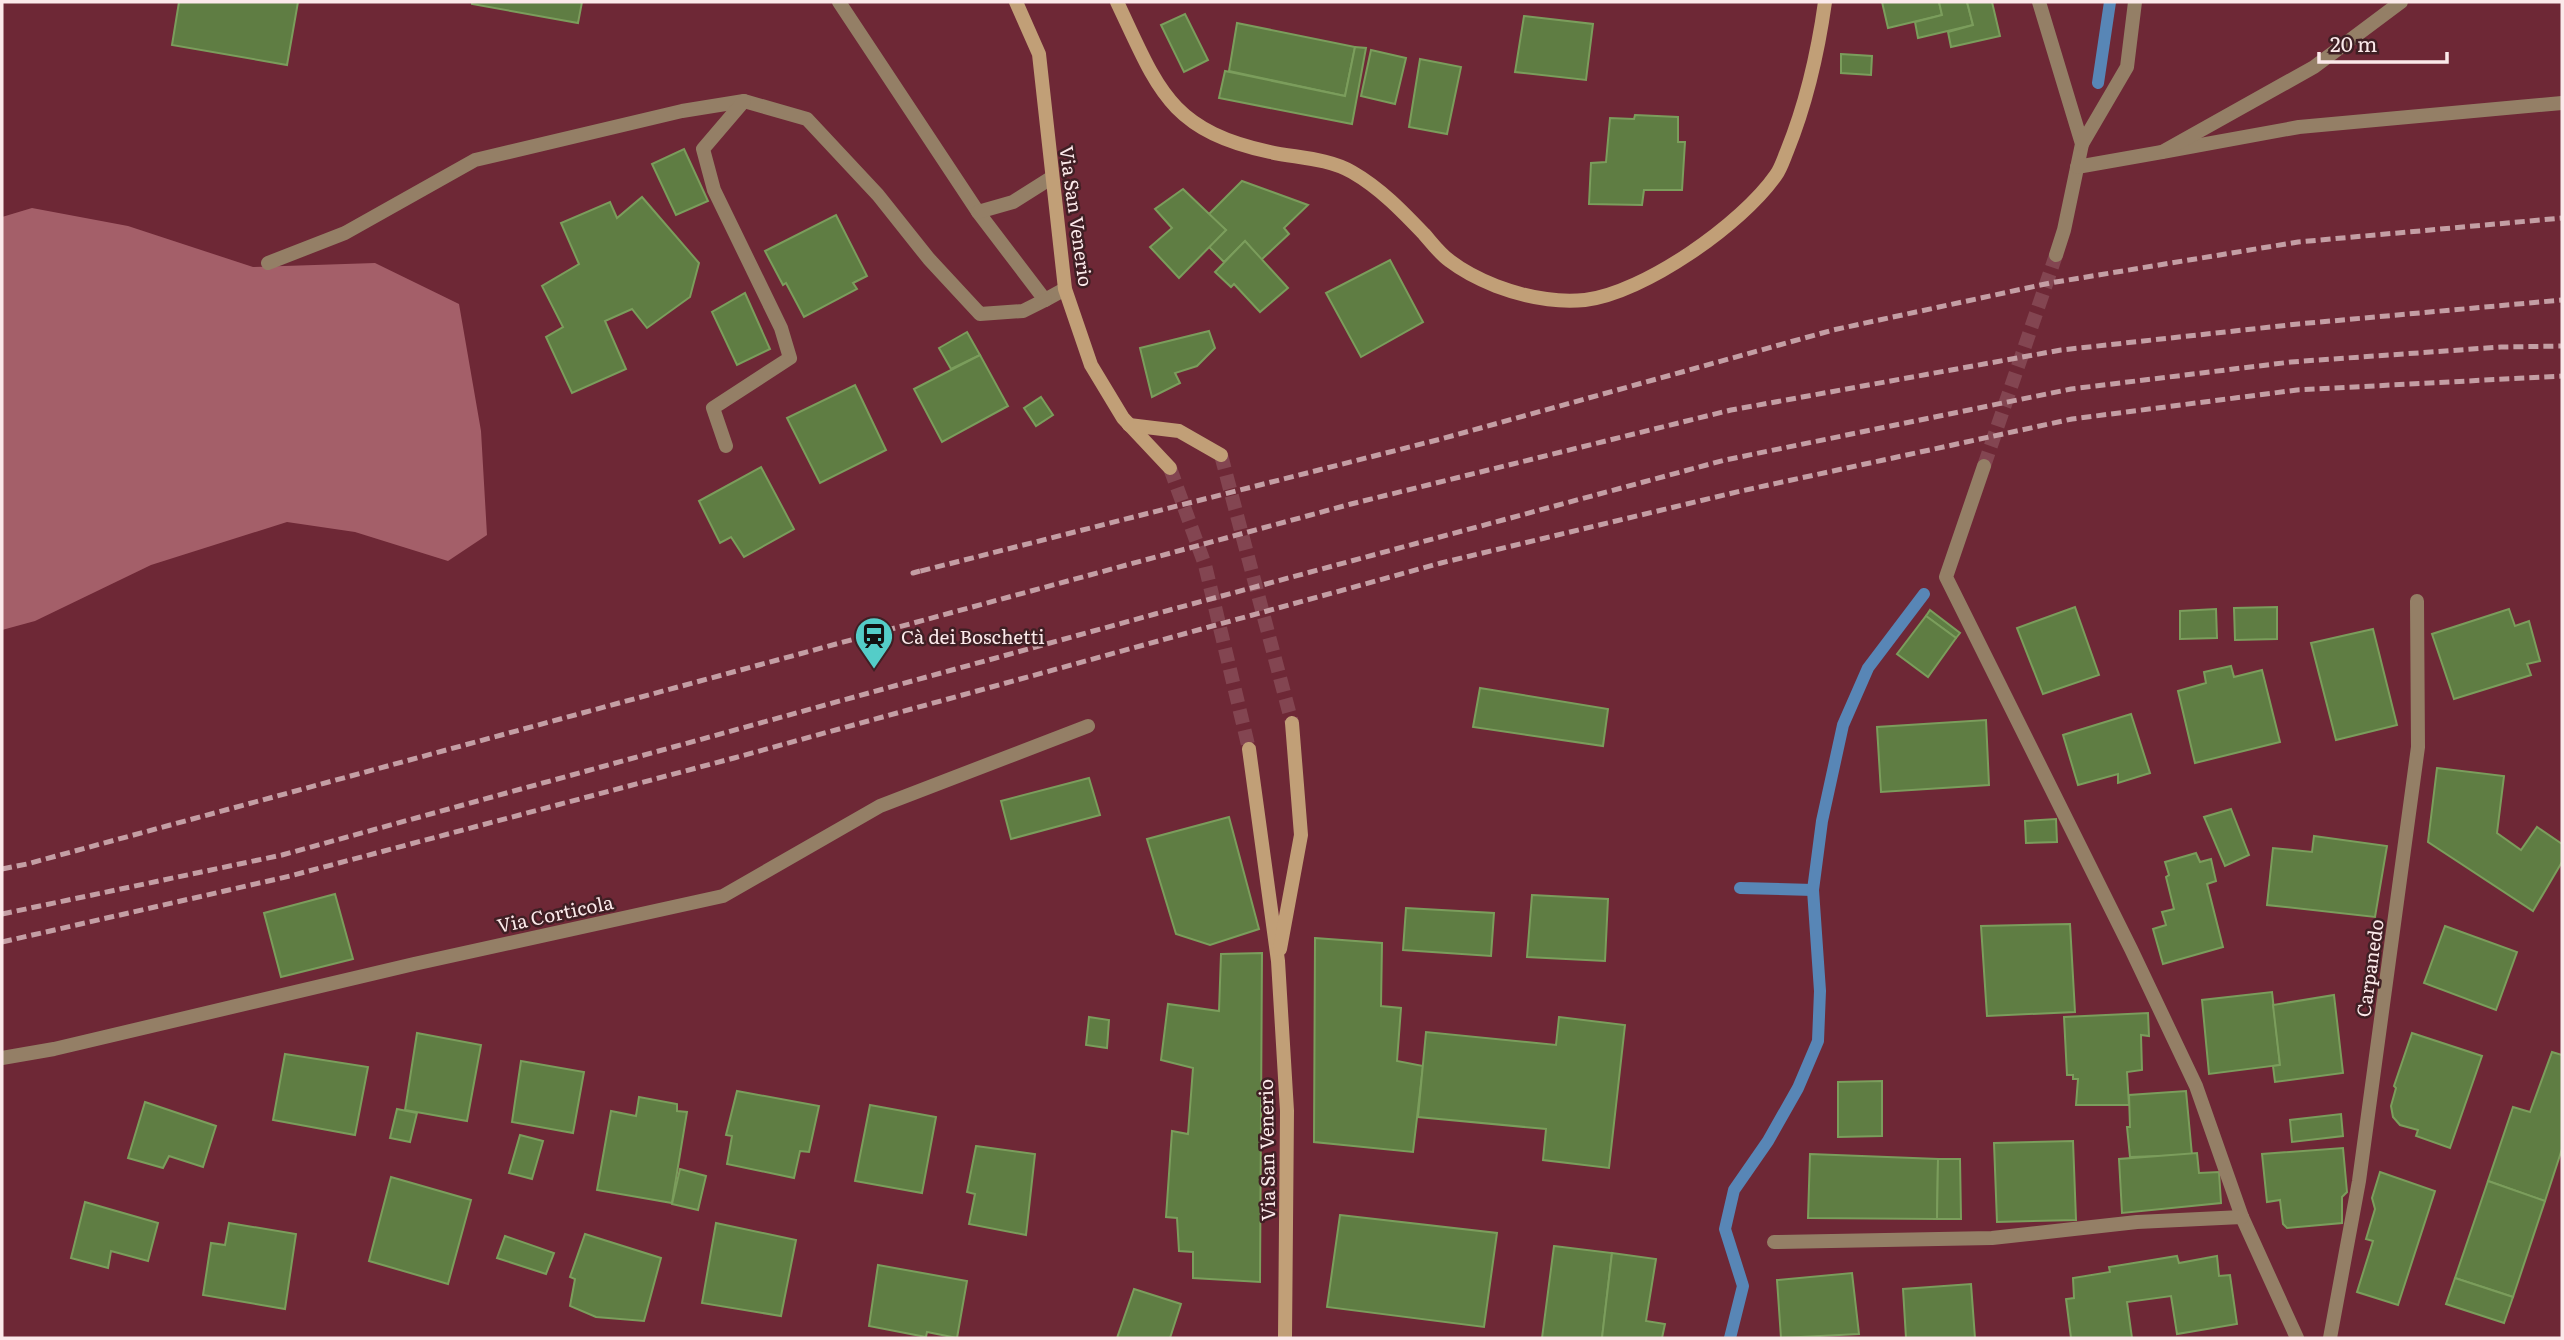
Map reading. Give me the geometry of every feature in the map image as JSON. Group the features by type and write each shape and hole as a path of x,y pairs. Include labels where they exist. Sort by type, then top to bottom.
{"street":[{"path":"839,2 978,212 1045,300"},
{"name":"Via San Venerio","path":"1016,2 1039,54 1065,289 1091,365 1129,425 1170,468"},
{"path":"1117,2 1166,98 1187,119 1225,140 1271,152 1314,158 1351,171 1391,200 1449,261 1495,285 1537,299 1584,300 1613,293 1643,281 1702,244 1751,204 1778,173 1804,102 1825,2"},
{"path":"2039,2 2082,144"},
{"path":"2056,255 2082,144 2127,67 2135,2"},
{"path":"2162,152 2314,67 2401,2"},
{"path":"726,446 713,408 790,358 781,328 715,191 703,149 744,101"},
{"path":"268,263 345,233 475,160 682,111 744,101 807,119 878,195 929,258 980,314 1023,311 1065,289"},
{"path":"2077,167 2298,127 2562,103"},
{"path":"978,212 1013,202 1051,178"},
{"path":"1129,425 1179,431 1221,455"},
{"path":"1984,466 1946,578 2131,949 2196,1086 2242,1217 2297,1338"},
{"name":"Carpanedo","path":"2330,1338 2359,1181 2418,747 2417,601"},
{"name":"Via San Venerio","path":"1278,961 1301,835 1292,723"},
{"name":"Via Corticola","path":"2,1058 54,1049 414,964 723,896 880,806 1088,726"},
{"name":"Via San Venerio","path":"1249,749 1278,961 1286,1111 1286,1338"},
{"path":"1774,1242 1992,1238 2137,1222 2242,1217"}],"shaded area":[{"path":"32,208 128,226 253,267 375,263 459,304 481,431 487,535 448,561 355,532 287,522 151,565 35,621 2,630 2,217"}],"building":[{"path":"179,2 298,2 287,65 172,45"},
{"path":"472,2 582,2 578,23"},
{"path":"1882,2 1939,2 1942,15 1888,28"},
{"path":"1939,2 1967,2 1973,25 1918,38 1915,22 1942,15"},
{"path":"1967,2 1992,2 2000,36 1951,47 1948,32 1973,25"},
{"path":"1185,14 1208,60 1184,72 1161,25"},
{"path":"1524,16 1593,24 1586,80 1515,72"},
{"path":"1237,23 1355,47 1345,96 1229,71"},
{"path":"1355,47 1366,48 1352,124 1219,98 1225,71 1345,96"},
{"path":"1371,50 1406,58 1395,104 1361,96"},
{"path":"1841,54 1872,56 1871,75 1841,73"},
{"path":"1420,59 1461,67 1447,134 1409,127"},
{"path":"1635,115 1678,117 1678,142 1685,142 1682,190 1644,190 1642,205 1589,204 1591,163 1606,162 1610,118 1634,119"},
{"path":"684,149 708,201 676,215 652,164"},
{"path":"1242,181 1308,205 1284,228 1289,234 1261,260 1245,241 1224,262 1209,247 1226,230 1208,215"},
{"path":"1183,189 1226,230 1179,278 1150,247 1172,228 1155,209"},
{"path":"642,197 699,263 690,297 647,328 632,309 605,321 626,369 572,393 546,337 563,327 542,286 579,264 561,223 610,202 617,218"},
{"path":"836,215 867,276 853,283 857,289 804,317 765,251"},
{"path":"1245,241 1288,288 1260,312 1234,284 1231,287 1215,272"},
{"path":"1390,260 1423,322 1361,357 1326,293"},
{"path":"745,293 770,349 737,365 712,312"},
{"path":"1209,331 1215,348 1197,366 1175,373 1180,383 1152,397 1140,348"},
{"path":"967,332 980,355 951,369 939,348"},
{"path":"980,355 1008,406 942,442 914,389"},
{"path":"855,385 886,450 820,483 787,418"},
{"path":"1041,397 1053,415 1036,426 1024,408"},
{"path":"761,467 794,529 744,557 731,537 720,543 699,501"},
{"path":"2075,607 2099,675 2043,694 2017,628"},
{"path":"2277,607 2277,639 2235,640 2234,608"},
{"path":"2216,609 2217,638 2180,639 2180,611"},
{"path":"2509,609 2515,626 2529,621 2540,661 2527,664 2531,675 2454,699 2432,634"},
{"path":"1930,610 1960,633 1956,638 1926,616"},
{"path":"1926,616 1956,638 1928,677 1897,654"},
{"path":"2373,629 2397,725 2336,740 2311,643"},
{"path":"2231,666 2234,677 2262,670 2280,742 2195,763 2178,691 2206,683 2204,672"},
{"path":"1480,688 1608,709 1603,746 1473,727"},
{"path":"2131,714 2150,773 2118,783 2118,774 2078,785 2063,735"},
{"path":"1986,720 1989,785 1881,792 1877,727"},
{"path":"2437,768 2504,776 2497,833 2521,850 2537,827 2562,844 2562,862 2533,911 2428,842"},
{"path":"1089,778 1100,815 1011,839 1001,801"},
{"path":"2231,809 2249,855 2225,866 2204,817"},
{"path":"1229,817 1259,929 1210,945 1176,934 1147,839"},
{"path":"2056,819 2057,842 2026,843 2025,821"},
{"path":"2314,836 2387,846 2375,917 2267,905 2273,848 2312,852"},
{"path":"2196,853 2200,862 2211,859 2216,881 2207,884 2223,947 2163,964 2153,929 2166,925 2162,912 2174,909 2165,862"},
{"path":"335,894 353,959 281,977 264,913"},
{"path":"1532,895 1608,899 1605,961 1527,957"},
{"path":"1406,908 1494,913 1491,956 1403,950"},
{"path":"2070,924 2075,1012 1987,1016 1981,926"},
{"path":"2445,926 2517,952 2496,1010 2424,983"},
{"path":"1315,938 1382,943 1381,1006 1401,1008 1397,1061 1423,1066 1413,1152 1314,1142"},
{"path":"1262,953 1260,1282 1193,1278 1193,1252 1179,1251 1177,1218 1166,1217 1172,1131 1188,1134 1193,1068 1161,1060 1168,1004 1219,1011 1221,954"},
{"path":"2272,992 2280,1065 2209,1074 2202,1000"},
{"path":"2334,995 2343,1073 2275,1082 2273,1066 2280,1065 2273,1005"},
{"path":"2148,1013 2149,1036 2141,1035 2142,1070 2127,1072 2129,1105 2076,1105 2078,1079 2067,1075 2064,1017"},
{"path":"1089,1017 1109,1020 1107,1048 1086,1045"},
{"path":"1559,1017 1625,1025 1609,1168 1543,1160 1546,1129 1418,1117 1426,1032 1556,1045"},
{"path":"417,1033 481,1045 467,1121 405,1110"},
{"path":"2412,1033 2482,1056 2450,1148 2416,1136 2418,1130 2400,1125 2393,1117 2391,1106 2396,1088 2394,1086"},
{"path":"2552,1052 2562,1055 2562,1149 2545,1201 2488,1181 2513,1107 2530,1112"},
{"path":"285,1054 368,1067 355,1135 273,1120"},
{"path":"521,1061 584,1072 573,1133 512,1122"},
{"path":"1882,1081 1882,1136 1838,1137 1838,1082"},
{"path":"737,1091 819,1106 809,1152 800,1151 794,1178 727,1164 732,1136 726,1135"},
{"path":"2186,1091 2192,1155 2130,1157 2127,1127 2130,1127 2129,1095"},
{"path":"639,1097 677,1104 677,1111 687,1112 672,1203 597,1190 611,1111 636,1116"},
{"path":"145,1102 216,1126 203,1167 169,1156 163,1168 128,1158"},
{"path":"870,1105 936,1117 922,1193 855,1181"},
{"path":"397,1109 417,1113 410,1142 390,1138"},
{"path":"2341,1114 2343,1136 2292,1142 2290,1120"},
{"path":"520,1135 543,1141 532,1179 509,1173"},
{"path":"2073,1141 2076,1220 1997,1222 1994,1143"},
{"path":"976,1146 1035,1154 1026,1235 969,1224 975,1194 967,1192"},
{"path":"2343,1148 2347,1192 2342,1197 2342,1223 2287,1228 2283,1224 2280,1200 2267,1202 2262,1154"},
{"path":"2197,1153 2199,1173 2219,1172 2221,1203 2122,1213 2119,1159"},
{"path":"1810,1154 1938,1159 1937,1219 1808,1218"},
{"path":"1938,1159 1960,1159 1961,1219 1937,1219"},
{"path":"680,1169 706,1176 698,1210 672,1204"},
{"path":"2380,1172 2435,1191 2398,1305 2357,1292 2373,1241 2366,1239 2375,1209 2372,1198"},
{"path":"391,1177 471,1200 448,1284 369,1261"},
{"path":"2488,1181 2545,1201 2513,1297 2455,1278"},
{"path":"85,1202 158,1223 148,1261 111,1251 108,1268 71,1258"},
{"path":"1340,1215 1497,1233 1484,1327 1327,1307"},
{"path":"229,1223 296,1234 285,1309 203,1295 211,1243 225,1245"},
{"path":"716,1223 796,1240 781,1316 702,1303"},
{"path":"585,1234 661,1258 644,1321 596,1317 570,1306 575,1279 570,1277"},
{"path":"505,1236 554,1253 546,1274 497,1258"},
{"path":"1554,1246 1612,1253 1602,1338 1542,1338"},
{"path":"1612,1253 1656,1259 1646,1321 1665,1324 1662,1338 1602,1338"},
{"path":"2177,1256 2179,1263 2217,1256 2219,1276 2230,1275 2237,1324 2177,1334 2171,1296 2127,1302 2132,1338 2071,1338 2066,1299 2074,1298 2073,1278 2110,1272 2109,1267"},
{"path":"878,1265 967,1281 957,1338 927,1332 926,1337 869,1326"},
{"path":"1852,1273 1859,1334 1781,1338 1777,1280"},
{"path":"2455,1278 2513,1297 2504,1323 2446,1304"},
{"path":"1971,1284 1975,1338 1906,1338 1903,1289"},
{"path":"1134,1289 1181,1304 1170,1338 1117,1338"}],"waterway":[{"path":"2098,83 2110,2"},
{"path":"1730,1338 1743,1286 1725,1229 1734,1190 1768,1141 1798,1088 1818,1041 1820,991 1813,890 1822,821 1843,725 1868,668 1924,594"},
{"path":"1740,888 1813,890"}],"tunnel":[{"path":"1984,466 2056,255"},
{"path":"1221,455 1292,723"},
{"path":"1170,468 1205,565 1249,749"}],"railway":[{"path":"920,571 913,573 1441,439 1833,330 2050,283 2298,242 2562,218"},
{"path":"2,869 1351,504 1731,410 2061,350 2298,324 2562,300"},
{"path":"2,914 282,855 1725,460 2071,389 2291,362 2501,347 2562,346"},
{"path":"2,942 290,876 734,758 1441,563 1741,491 2072,419 2297,390 2562,376"}],"place":[{"name":"Cà dei Boschetti","path":"874,670"}]}
